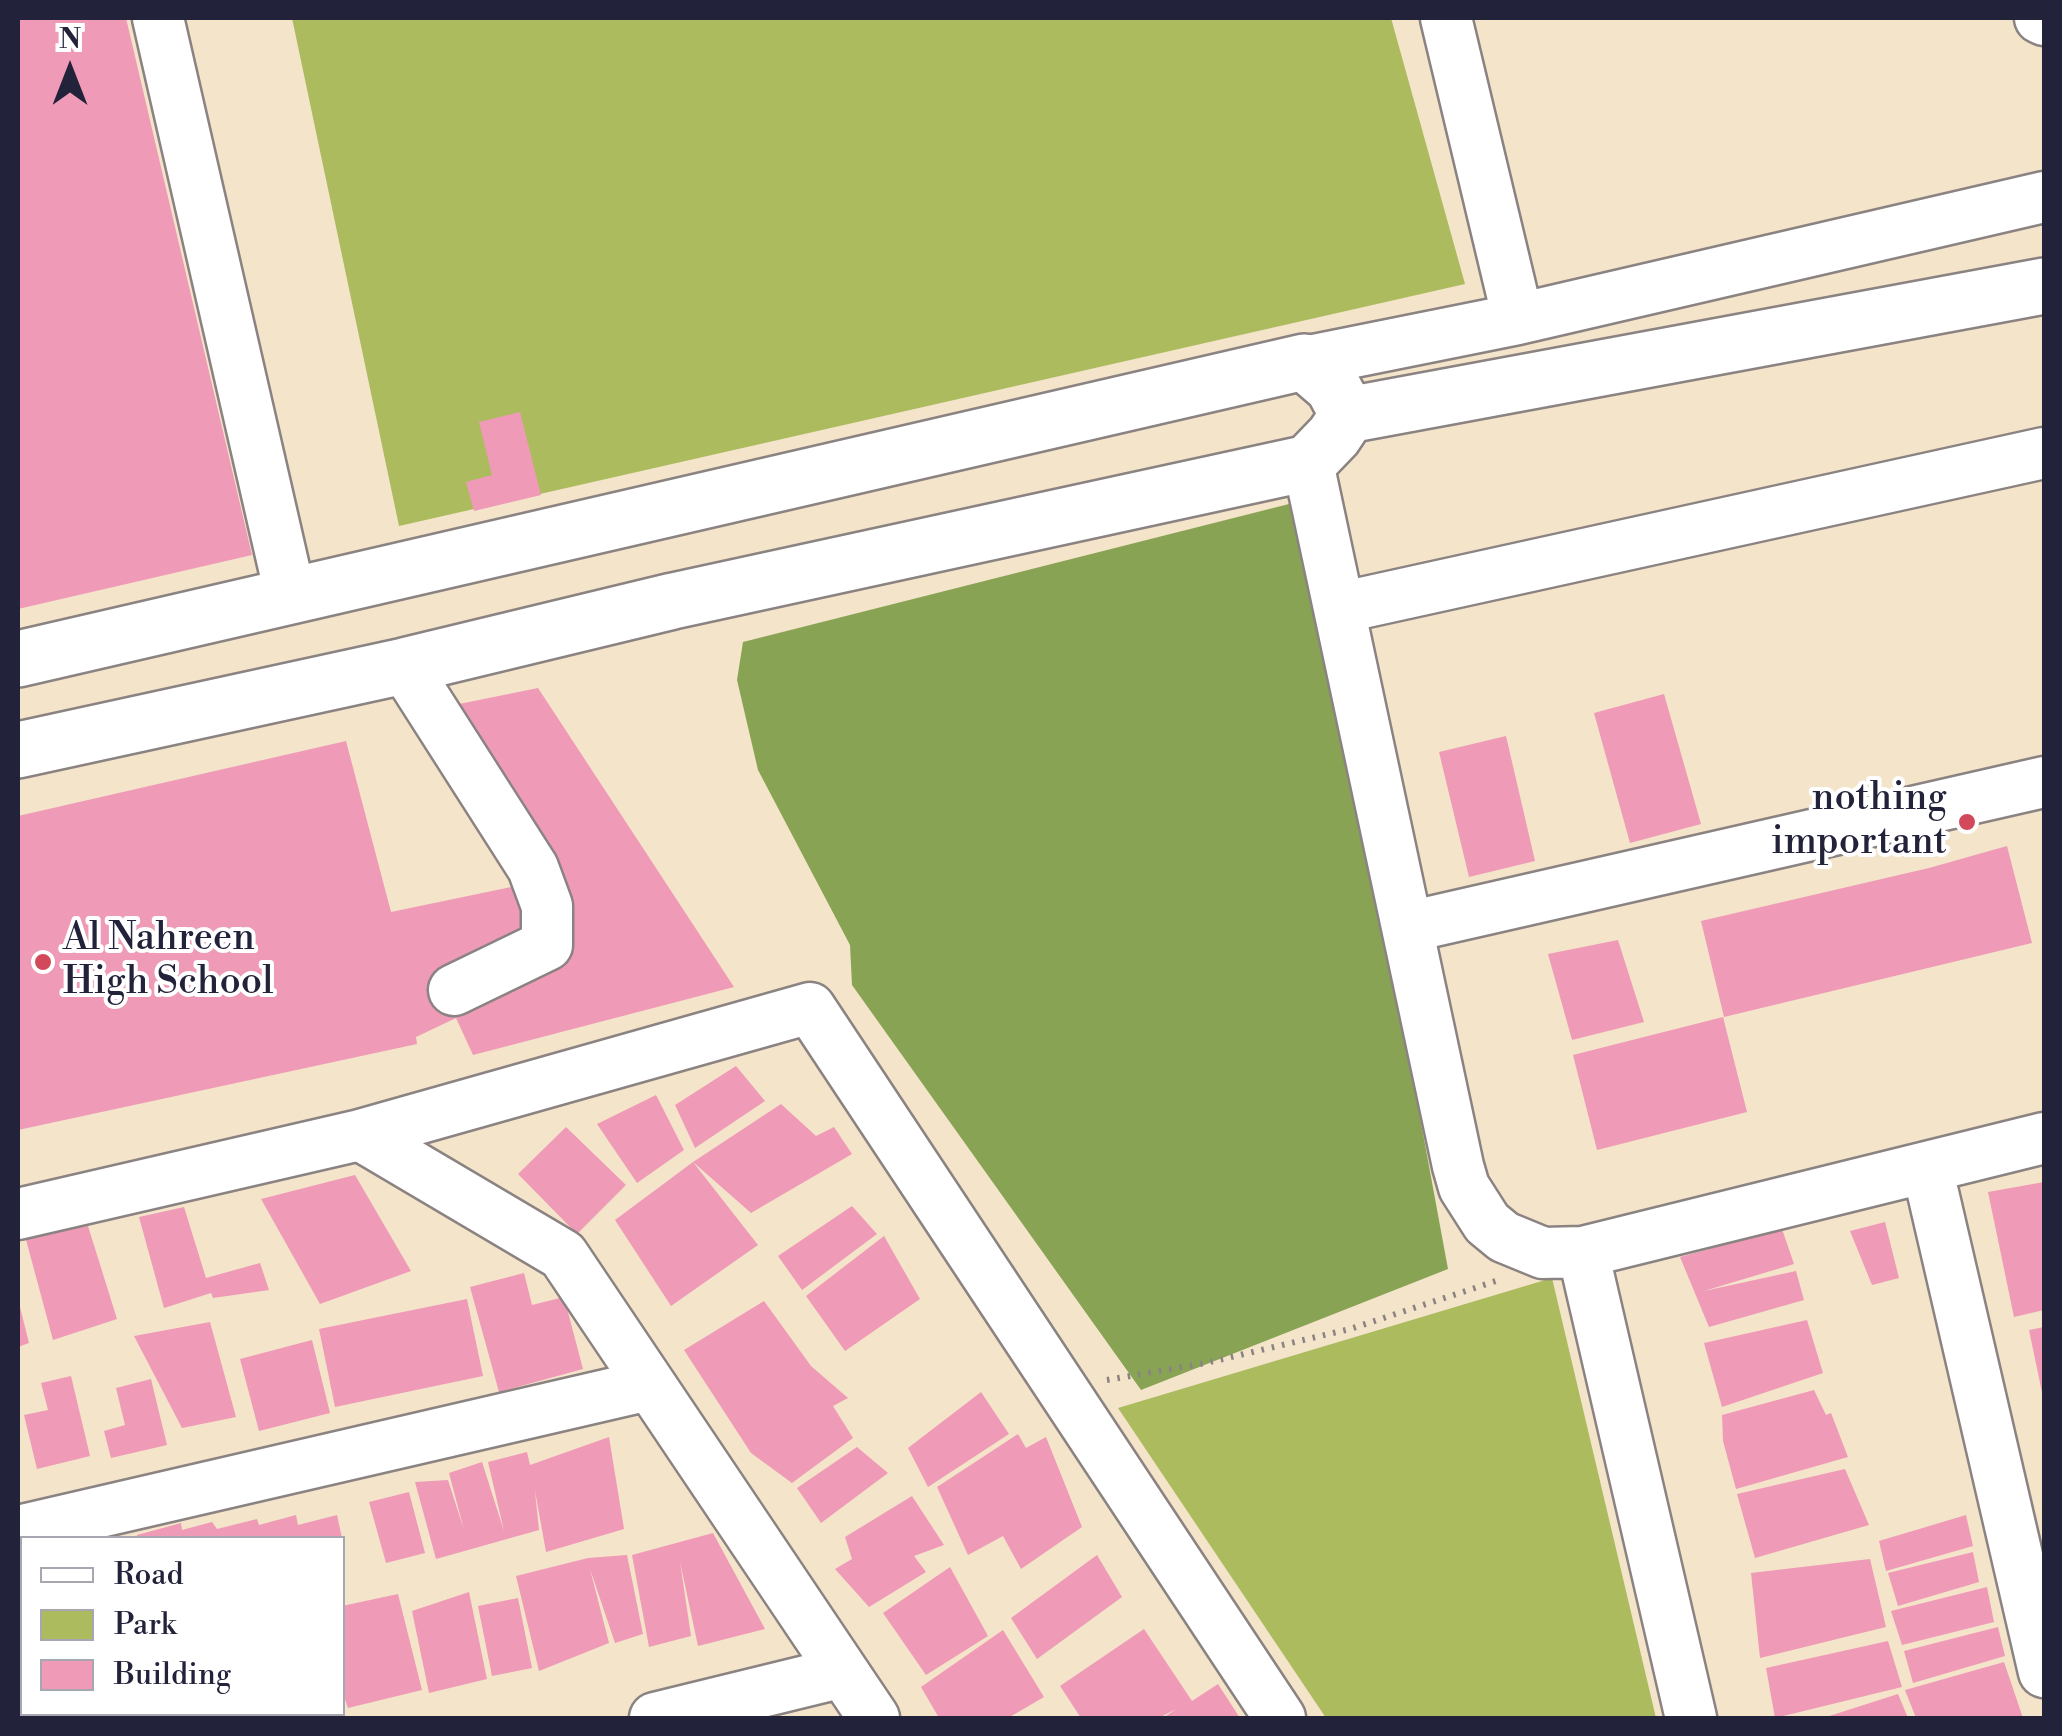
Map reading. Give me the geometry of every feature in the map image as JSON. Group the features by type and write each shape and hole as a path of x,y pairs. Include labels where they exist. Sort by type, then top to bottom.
{"main road":[{"path":"18,750 404,666 672,601 1308,463 1348,415 2041,290"},
{"path":"18,659 1304,362 1333,386 1348,415"}],"street":[{"path":"158,18 290,594"},
{"path":"1446,18 1518,319"},
{"path":"1304,362 1518,319 2044,196"},
{"path":"1340,608 2044,453"},
{"path":"1308,463 1464,1188 1480,1215 1504,1237 1563,1253 2044,1138"},
{"path":"404,666 533,868 547,906 547,946 454,990"},
{"path":"1408,926 2044,782"},
{"path":"18,1214 360,1135 810,1008 1280,1718"},
{"path":"360,1135 562,1254 874,1718"},
{"path":"1927,1167 2044,1672"},
{"path":"1563,1253 1691,1718"},
{"path":"18,1531 649,1385"},
{"path":"655,1718 842,1672"}],"path":[{"path":"1061,1388 1206,1363 1350,1330 1486,1287 1563,1253"}],"green space":[{"path":"292,18 1391,18 1465,284 399,526"},
{"path":"1289,504 1386,933 1448,1269 1141,1390 852,985 850,945 758,770 737,680 743,642"},
{"path":"1552,1278 1656,1718 1326,1718 1118,1408"}],"building":[{"path":"18,18 126,18 252,555 18,609"},
{"path":"520,412 541,495 474,511 466,482 492,475 479,422"},
{"path":"538,688 734,987 473,1055 456,1018 416,1037 417,1044 18,1130 18,816 346,741 391,912 516,886 405,715"},
{"path":"1664,694 1701,824 1630,843 1594,713"},
{"path":"1506,736 1535,861 1469,877 1439,752"},
{"path":"2007,846 2032,943 1724,1017 1701,921"},
{"path":"1618,940 1644,1022 1572,1040 1548,954"},
{"path":"1723,1017 1747,1112 1597,1150 1573,1055"},
{"path":"736,1066 765,1101 695,1148 675,1105"},
{"path":"656,1095 684,1150 637,1183 597,1124"},
{"path":"781,1104 816,1136 834,1127 852,1154 751,1213 693,1162"},
{"path":"566,1127 626,1185 577,1234 518,1174"},
{"path":"693,1162 758,1245 671,1306 615,1220"},
{"path":"355,1175 411,1271 320,1304 261,1199"},
{"path":"2044,1182 2044,1310 2014,1317 1988,1192"},
{"path":"852,1206 877,1234 802,1290 778,1256"},
{"path":"184,1207 206,1278 260,1263 269,1290 213,1298 211,1293 164,1308 139,1217"},
{"path":"1885,1222 1899,1278 1872,1285 1850,1231"},
{"path":"88,1226 117,1319 53,1340 25,1236"},
{"path":"1782,1229 1794,1264 1704,1291 1796,1271 1804,1300 1709,1327 1680,1257"},
{"path":"884,1236 920,1299 845,1351 806,1296"},
{"path":"524,1273 532,1305 564,1297 583,1369 499,1392 470,1287"},
{"path":"467,1299 483,1376 335,1407 319,1329"},
{"path":"764,1301 811,1366 848,1398 833,1406 853,1438 792,1483 751,1453 684,1350"},
{"path":"18,1304 29,1343 18,1347"},
{"path":"1807,1320 1823,1373 1722,1407 1704,1343"},
{"path":"210,1322 236,1417 182,1428 134,1336"},
{"path":"2044,1327 2044,1397 2043,1397 2029,1330"},
{"path":"312,1340 330,1413 259,1431 240,1359"},
{"path":"71,1376 90,1456 37,1469 24,1415 48,1410 41,1383"},
{"path":"151,1379 167,1445 111,1458 104,1431 125,1425 116,1388"},
{"path":"1814,1390 1826,1415 1831,1413 1848,1457 1736,1489 1723,1441 1722,1415"},
{"path":"981,1392 1009,1434 928,1487 908,1448"},
{"path":"1018,1434 1026,1448 1046,1437 1082,1527 1021,1569 1003,1536 968,1555 937,1487"},
{"path":"609,1437 624,1529 546,1552 535,1491 539,1530 436,1559 415,1482 448,1480 464,1530 449,1473 482,1462 504,1531 488,1462 527,1452 530,1465"},
{"path":"857,1447 888,1473 821,1523 797,1488"},
{"path":"1845,1469 1869,1525 1755,1558 1737,1494"},
{"path":"409,1492 425,1553 386,1563 369,1502"},
{"path":"912,1496 944,1545 914,1556 926,1572 869,1607 835,1569 852,1559 845,1537"},
{"path":"296,1515 298,1525 337,1515 342,1536 137,1536 181,1523 182,1530 212,1522 217,1529 257,1519 259,1525"},
{"path":"1966,1515 1973,1546 1886,1571 1879,1541"},
{"path":"713,1533 765,1629 698,1646 680,1562 691,1636 649,1647 632,1555"},
{"path":"1973,1552 1979,1582 1898,1606 1888,1573"},
{"path":"627,1555 643,1634 615,1643 590,1569 609,1643 539,1671 516,1576 588,1558"},
{"path":"1097,1555 1122,1597 1037,1659 1011,1618"},
{"path":"1870,1559 1886,1627 1760,1658 1751,1573"},
{"path":"950,1567 988,1636 926,1675 883,1613"},
{"path":"20,1577 18,1656 18,1578"},
{"path":"1987,1587 1994,1622 1902,1645 1891,1611"},
{"path":"469,1592 487,1679 429,1693 412,1611"},
{"path":"398,1594 422,1690 348,1708 345,1605"},
{"path":"518,1598 532,1668 492,1676 478,1606"},
{"path":"1998,1627 2005,1656 1913,1683 1904,1651"},
{"path":"1144,1629 1192,1701 1218,1684 1240,1718 1163,1718 1176,1709 1159,1718 1081,1718 1060,1686"},
{"path":"1003,1630 1044,1697 1008,1718 939,1718 921,1687"},
{"path":"1888,1641 1902,1687 1775,1718 1766,1668"},
{"path":"2004,1662 2023,1718 1916,1718 1905,1690"},
{"path":"1898,1694 1908,1718 1823,1718"},
{"path":"31,1716 100,1718 32,1718"},
{"path":"106,1716 183,1718 106,1718"}],"place":[{"name":"nothing important","path":"1967,822"},
{"name":"Al Nahreen High School","path":"43,962"}]}
